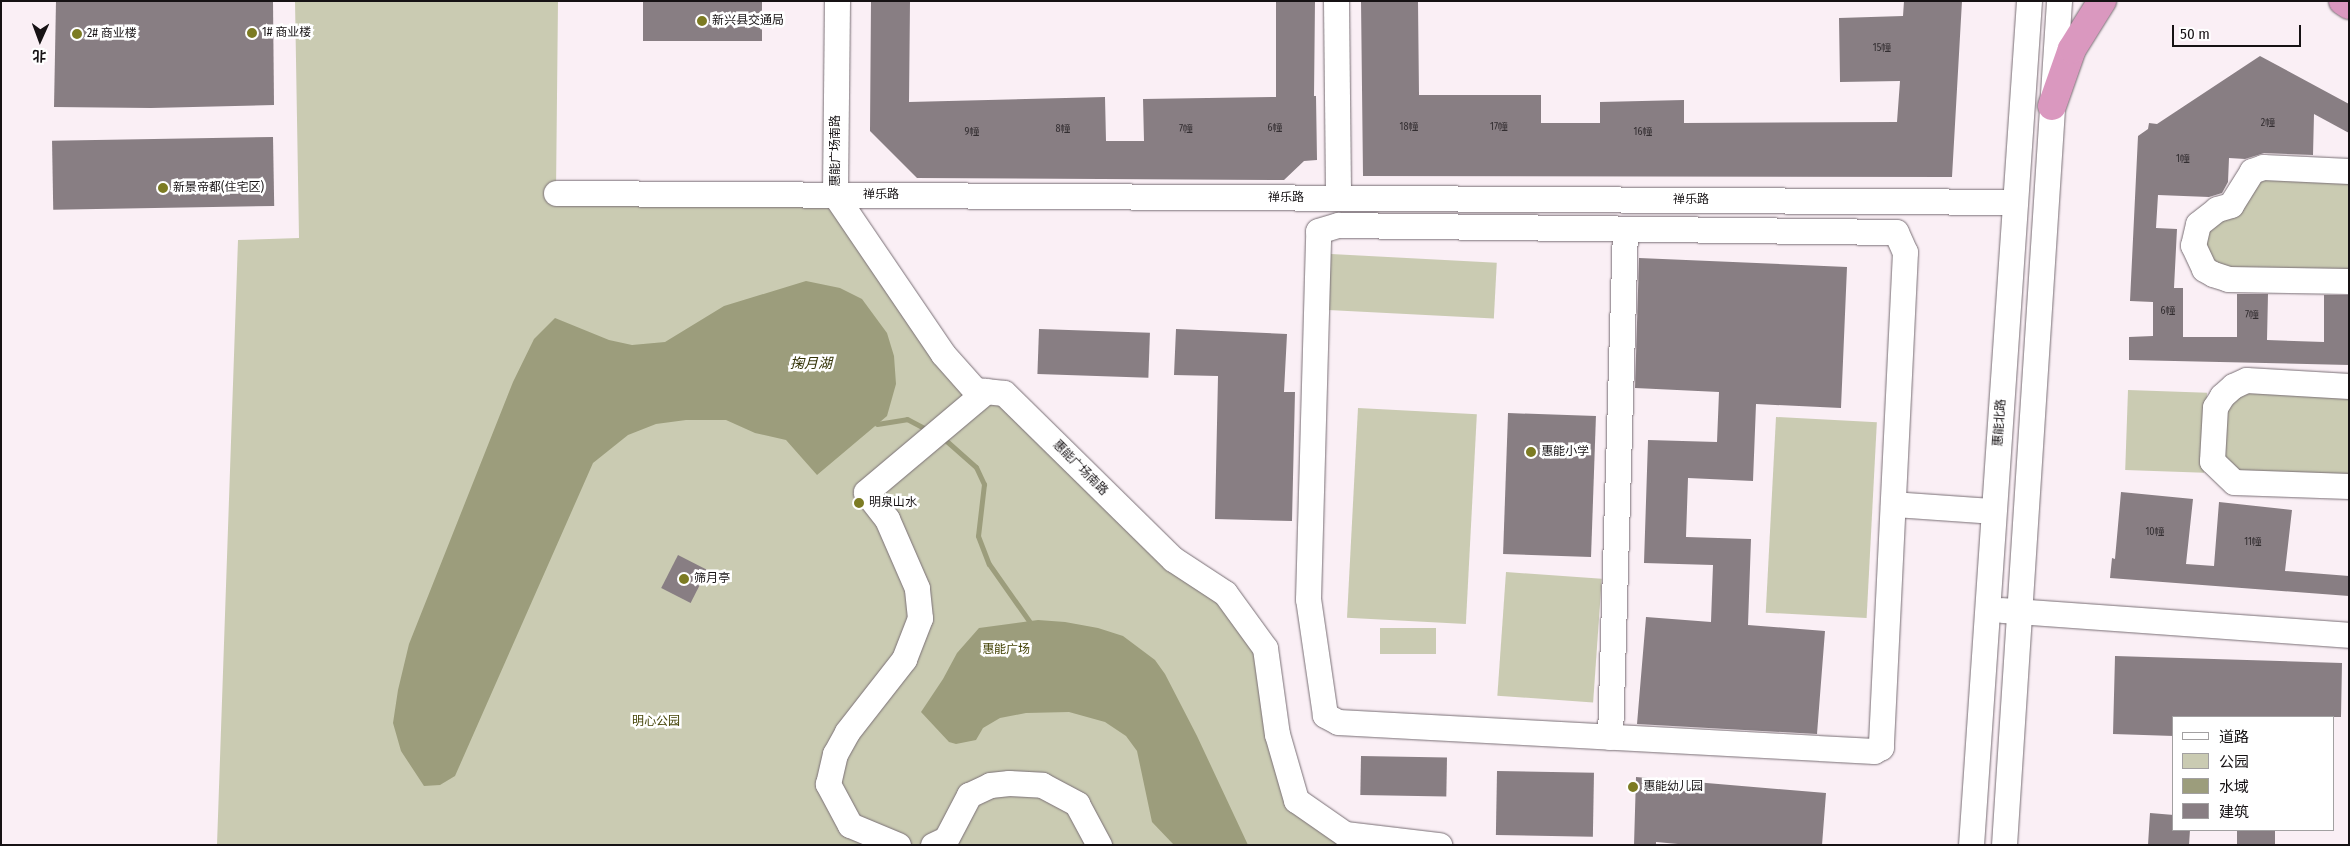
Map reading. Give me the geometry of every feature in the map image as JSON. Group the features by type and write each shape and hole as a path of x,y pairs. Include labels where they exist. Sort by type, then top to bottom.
{"highway":[{"path":"2052,106 2072,49 2102,1"},
{"path":"2343,1 2349,5"}],"street":[{"name":"惠能广场南路","path":"837,1 835,195 943,354 975,390 1004,393 1172,559 1225,593 1265,648 1277,734 1296,800 1345,834 1439,845"},
{"path":"1336,1 1338,198"},
{"path":"2018,1 2024,81"},
{"name":"惠能北路","path":"1971,845 2029,1"},
{"path":"2004,845 2059,1"},
{"path":"2349,171 2263,167 2252,171 2231,205 2217,209 2198,224 2193,245 2204,269 2228,279 2349,281"},
{"name":"禅乐路","path":"556,193 2015,202"},
{"path":"1338,225 1896,232 1905,252 1893,504 1881,747 1874,751 1338,722 1325,715 1308,599 1318,231 1338,225"},
{"path":"1610,736 1624,228"},
{"path":"2349,386 2246,380 2234,386 2222,396 2215,407 2212,461 2234,482 2349,486"},
{"path":"898,845 850,825 828,784 836,754 847,732 904,659 920,618 917,588 914,580 887,519 866,492 986,391"},
{"path":"1893,504 1994,511"},
{"path":"1987,609 2349,635"},
{"path":"933,845 946,839 969,795 990,785 1009,783 1042,786 1077,804 1099,845"}],"green space":[{"name":"惠能广场","path":"295,1 558,1 556,192 835,195 943,354 1004,393 1265,648 1296,800 1345,834 1439,845 217,845 238,240 299,238"},
{"path":"2257,177 2349,180 2349,273 2216,267 2202,236"},
{"path":"1331,254 1497,263 1494,319 1328,310"},
{"path":"2128,390 2207,393 2204,473 2125,470"},
{"path":"2237,392 2349,394 2349,478 2247,475 2220,458 2223,410"},
{"path":"1358,408 1477,414 1466,624 1347,618"},
{"path":"1776,417 1877,422 1867,618 1766,613"},
{"path":"1506,572 1602,579 1593,702 1497,696"},
{"path":"1380,628 1436,628 1436,654 1380,654"}],"water":[{"name":"掬月湖","path":"806,281 840,288 862,299 887,333 894,356 896,384 887,416 817,475 786,440 755,433 726,420 686,420 656,424 628,435 593,463 455,776 440,785 424,786 401,751 393,723 398,690 409,644 513,382 534,339 555,318 609,340 632,345 665,342 724,306"},
{"path":"1038,620 1065,622 1098,628 1123,636 1155,660 1165,674 1197,736 1248,845 1174,845 1152,822 1137,751 1126,736 1105,722 1069,712 1026,713 1000,718 983,728 976,740 956,744 949,742 921,712 943,679 957,653 979,628"}],"building":[{"path":"56,1 273,1 274,105 151,108 54,107"},
{"name":"新兴县交通局","path":"643,1 762,1 762,41 643,41"},
{"path":"871,1 910,1 909,102 1105,97 1106,141 1144,141 1143,99 1276,97 1276,1 1315,1 1314,96 1316,96 1317,160 1304,161 1284,180 917,178 870,131"},
{"path":"1361,1 1418,1 1419,95 1541,95 1541,123 1600,123 1600,102 1684,100 1684,123 1897,122 1900,81 1840,82 1839,18 1903,16 1904,1 1962,1 1952,177 1363,176"},
{"path":"2260,56 2349,104 2349,133 2314,114 2313,155 2264,153 2245,159 2229,158 2228,182 2222,193 2209,197 2158,195 2156,228 2177,229 2174,288 2183,288 2183,337 2237,337 2237,294 2268,294 2267,340 2324,342 2324,295 2349,295 2349,365 2129,360 2129,337 2153,336 2153,302 2130,301 2138,136 2148,129 2149,123 2157,124"},
{"name":"新景帝都(住宅区)","path":"273,137 274,206 53,210 52,141"},
{"path":"1639,258 1847,267 1841,408 1756,404 1753,481 1688,478 1686,537 1751,539 1748,625 1825,631 1817,734 1637,724 1646,617 1711,622 1713,565 1644,563 1648,440 1717,442 1719,392 1635,388"},
{"path":"1039,329 1150,333 1148,378 1037,374"},
{"path":"1176,329 1287,334 1284,392 1295,392 1292,521 1215,519 1218,376 1174,375"},
{"path":"1508,413 1596,416 1591,557 1503,554"},
{"path":"2121,492 2193,499 2186,564 2214,566 2219,502 2292,510 2285,571 2349,576 2349,596 2110,578 2112,558 2115,559"},
{"name":"筛月亭","path":"678,555 707,570 691,603 661,588"},
{"path":"2115,656 2342,663 2341,717 2172,716 2172,736 2113,734"},
{"path":"1361,756 1447,758 1446,796 1360,795"},
{"path":"1497,771 1594,773 1593,837 1496,835"},
{"path":"1636,777 1826,793 1822,845 1689,845 1656,842 1656,845 1634,845"},
{"path":"2150,813 2172,815 2172,831 2190,831 2189,845 2148,845"},
{"path":"2237,831 2275,831 2275,845 2237,845"}],"waterway":[{"path":"877,424 907,419 928,430"},
{"path":"942,437 976,467 984,484 978,536 989,564 1029,621"}],"place":[{"name":"新兴县交通局","path":"702,21"},
{"name":"1# 商业楼","path":"252,33"},
{"name":"2# 商业楼","path":"77,34"},
{"name":"新景帝都(住宅区)","path":"163,188"},
{"name":"惠能小学","path":"1531,452"},
{"name":"明泉山水","path":"859,503"},
{"name":"筛月亭","path":"684,579"},
{"name":"惠能幼儿园","path":"1633,787"}],"park label":[{"name":"明心公园","path":"656,722"}]}
